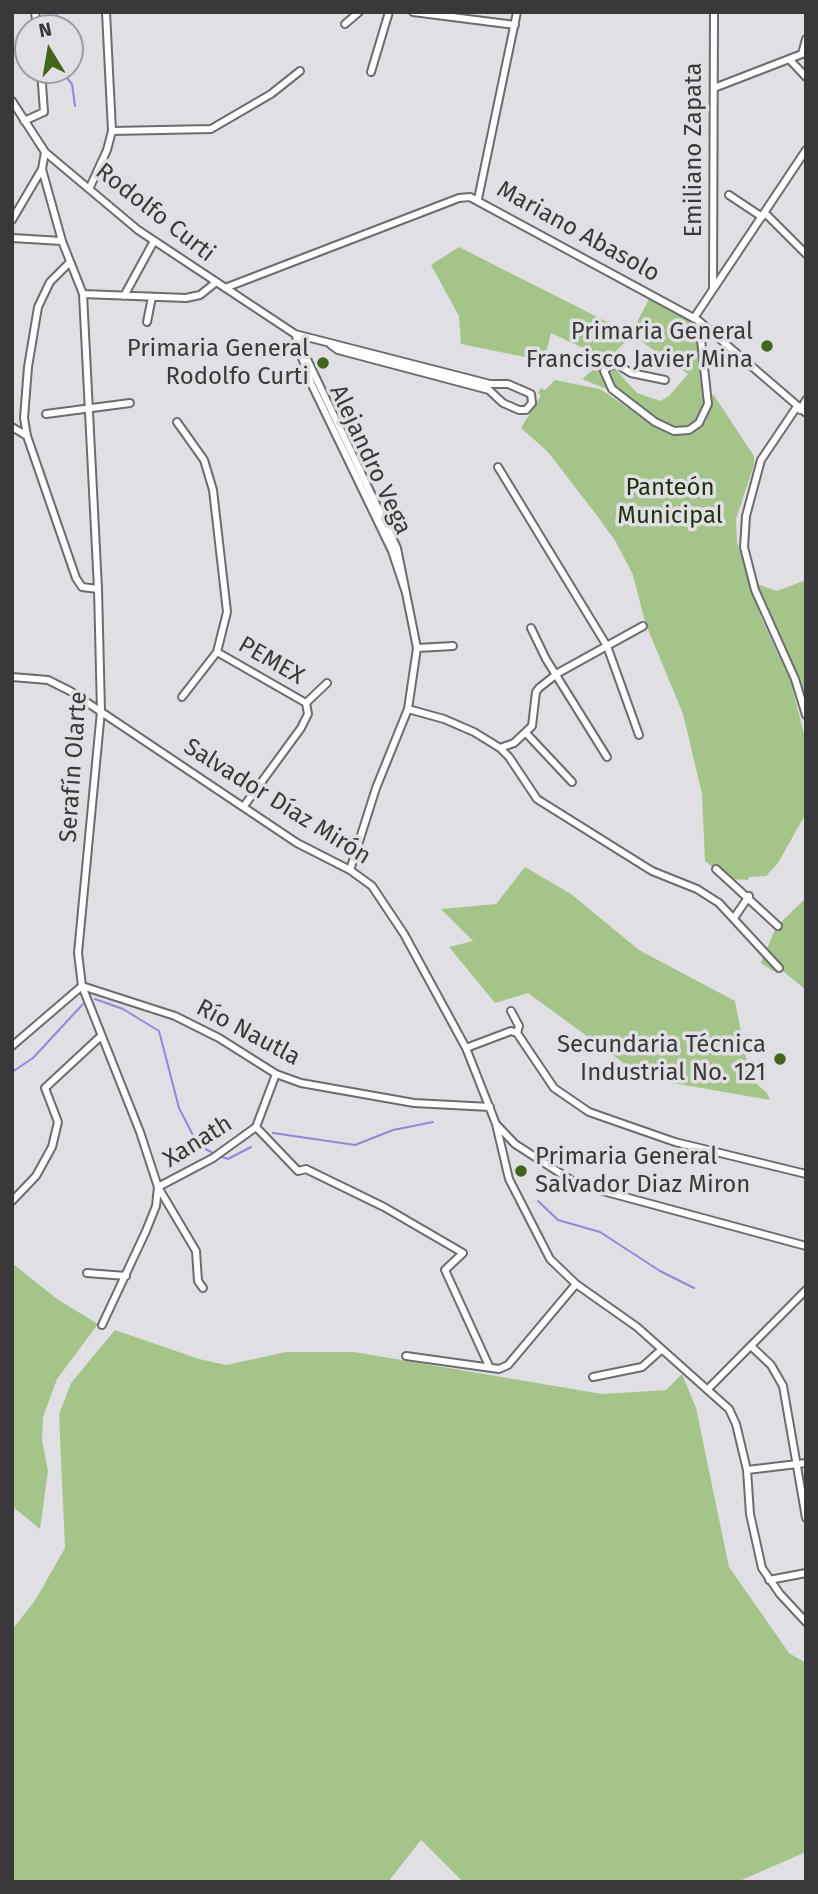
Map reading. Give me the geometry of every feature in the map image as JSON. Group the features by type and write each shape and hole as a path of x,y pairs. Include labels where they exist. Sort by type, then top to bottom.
{"street":[{"path":"90,187 107,150 112,131 106,12"},
{"path":"345,24 359,12"},
{"path":"371,72 389,12"},
{"path":"413,12 514,24"},
{"path":"478,199 517,12"},
{"name":"Emiliano Zapata","path":"713,289 714,12"},
{"path":"715,88 802,54 806,39"},
{"path":"790,60 806,77"},
{"path":"112,131 211,129 271,94 300,71"},
{"path":"24,121 44,112 42,84"},
{"name":"Rodolfo Curti","path":"12,101 45,152 154,241 295,334"},
{"path":"665,380 631,373 618,365 611,365 604,370 605,380 612,389 655,422 674,431 689,430 699,424 708,404 696,320 713,289 806,150"},
{"name":"Serafín Olarte","path":"45,152 42,169 69,263 83,294 98,589 101,711 78,953 82,986 141,1132 158,1187 196,1251 198,1282 203,1288"},
{"path":"12,220 42,169"},
{"path":"729,195 764,215 806,254"},
{"name":"Mariano Abasolo","path":"225,288 459,198 478,199 696,320 801,410"},
{"path":"12,238 62,241"},
{"path":"124,296 154,241"},
{"path":"69,263 50,282 38,307 24,396 27,436 76,578 82,587 98,589"},
{"path":"83,294 186,298 200,295 215,283"},
{"path":"147,322 152,297"},
{"path":"295,334 490,387 508,384 524,388 531,394 532,402 526,410 519,410 503,403 490,387"},
{"name":"Alejandro Vega","path":"295,334 394,550 407,595 417,648 408,709 376,788 350,870"},
{"path":"806,400 761,460 746,516 744,547 755,590 795,679 806,715"},
{"path":"46,415 130,403"},
{"path":"177,422 204,460 213,489 227,612 217,652 182,696"},
{"path":"12,427 27,436"},
{"path":"498,467 607,646 639,735"},
{"path":"500,748 526,733 532,726 536,692 558,673 643,626"},
{"path":"531,628 546,659 558,673 607,757"},
{"path":"417,648 453,646"},
{"name":"PEMEX","path":"217,652 306,703"},
{"path":"12,667 13,678"},
{"name":"Salvador Díaz Mirón","path":"13,678 48,680 101,711 297,843 350,870 372,886 404,934 466,1048 496,1124 509,1179 550,1259 576,1284 637,1327 729,1409 736,1424 747,1470 754,1538 769,1580 806,1622"},
{"path":"244,806 301,728 308,714 306,703 327,683"},
{"path":"408,709 444,719 474,732 500,748 516,766 537,799 652,870 708,895 734,918 779,968"},
{"path":"526,733 572,782"},
{"path":"716,869 749,896 778,926"},
{"path":"734,918 749,896"},
{"path":"12,1046 82,986"},
{"name":"Río Nautla","path":"82,986 175,1016 219,1038 276,1074 301,1083 414,1103 490,1107"},
{"path":"511,1011 519,1026 517,1033"},
{"path":"466,1048 510,1031 517,1033 554,1087 589,1112 676,1142 806,1174"},
{"path":"12,1201 36,1176 52,1147 58,1122 45,1088 101,1036"},
{"path":"276,1074 256,1128 298,1171 306,1169 384,1208 463,1254 445,1270 489,1366"},
{"path":"496,1124 515,1144 577,1184 806,1246"},
{"name":"Xanath","path":"158,1187 214,1158 256,1128"},
{"path":"102,1325 156,1206 158,1187"},
{"path":"87,1273 126,1276"},
{"path":"406,1356 499,1369 508,1365 576,1284"},
{"path":"708,1389 806,1290"},
{"path":"751,1346 771,1365 783,1386 806,1518"},
{"path":"593,1377 642,1367 661,1350"},
{"path":"747,1470 806,1463"},
{"path":"769,1580 806,1573"}],"green space":[{"path":"459,247 631,334 650,297 689,318 695,326 705,398 696,422 676,429 663,425 616,393 582,379 606,359 551,333 544,361 461,344 459,316 431,265","holes":["632,335 688,374 669,396 660,401 637,393 607,360"]},
{"name":"Panteón Municipal","path":"555,380 600,389 655,426 677,435 693,431 706,422 713,394 754,456 754,465 736,519 737,542 761,617 791,682 806,742 805,815 778,863 766,876 749,877 748,880 729,879 705,861 702,794 683,714 645,622 633,575 616,542 598,517 548,452 521,428 541,395 538,393 541,388 545,390"},
{"path":"806,580 806,698 757,584 777,591"},
{"path":"525,867 571,894 639,950 735,1001 750,1078 767,1093 770,1100 644,1078 528,993 495,1003 449,947 473,941 441,909 496,904"},
{"path":"806,898 806,990 779,968 773,971 761,963 776,927"},
{"path":"12,1263 57,1299 98,1324 57,1379 43,1417 42,1440 48,1471 40,1529 12,1506"},
{"path":"115,1330 199,1359 226,1365 286,1352 354,1352 602,1394 666,1390 682,1374 696,1408 729,1567 789,1653 806,1663 806,1852 737,1882 463,1882 421,1840 388,1882 12,1882 12,1630 36,1599 65,1548 59,1414 71,1383"}],"waterway":[{"path":"72,84 75,106"},
{"path":"95,999 123,1009 159,1031 179,1108 198,1145 215,1154"},
{"path":"12,1072 33,1058 83,1004"},
{"path":"273,1133 355,1145 393,1130 433,1122"},
{"path":"220,1156 228,1159 251,1147"},
{"path":"538,1201 558,1220 600,1232 660,1271 694,1288"}],"place":[{"name":"Primaria General Francisco Javier Mina","path":"767,346"},
{"name":"Primaria General Rodolfo Curti","path":"323,363"},
{"name":"Secundaria Técnica Industrial No. 121","path":"780,1059"},
{"name":"Primaria General Salvador Diaz Miron","path":"521,1171"}]}
